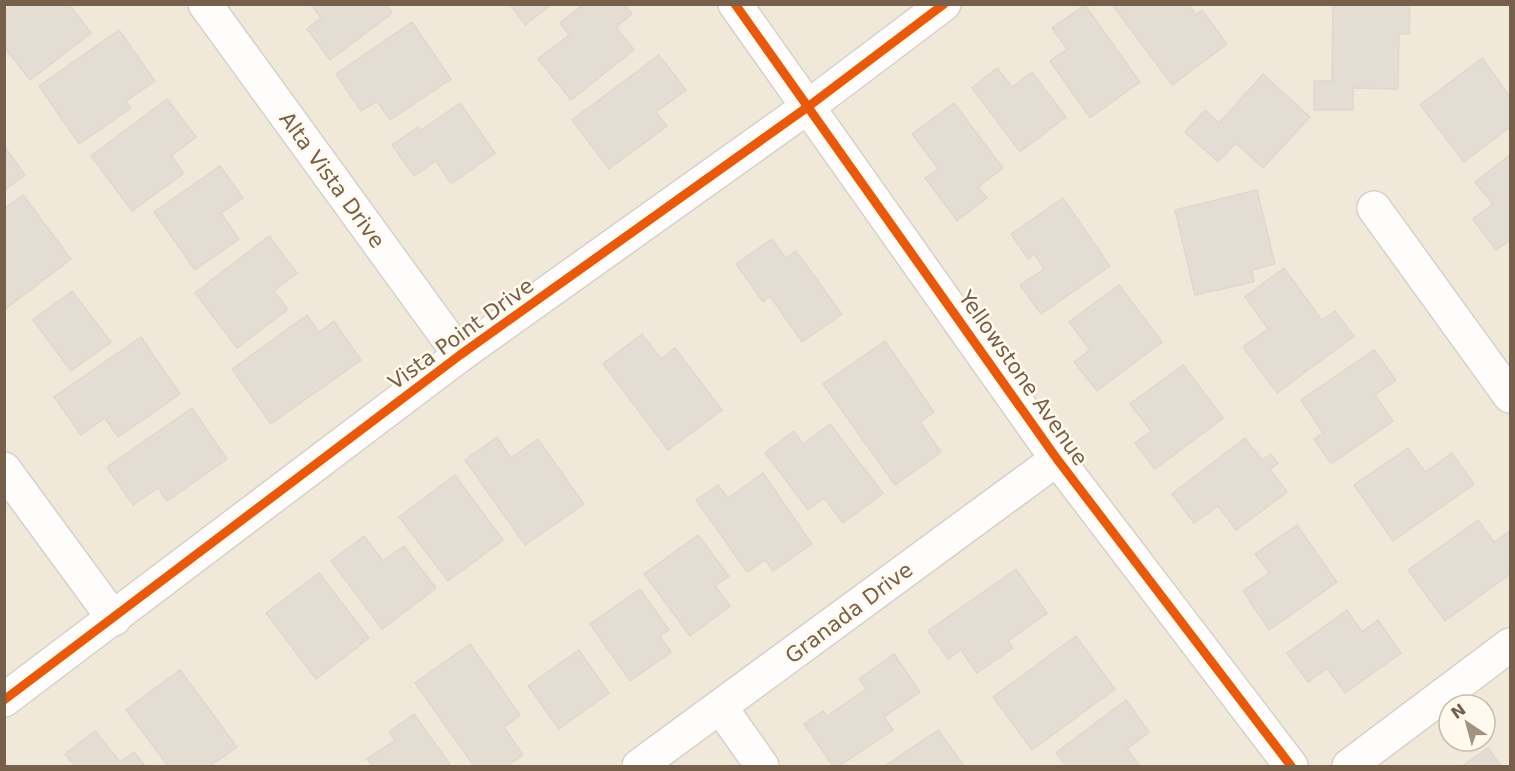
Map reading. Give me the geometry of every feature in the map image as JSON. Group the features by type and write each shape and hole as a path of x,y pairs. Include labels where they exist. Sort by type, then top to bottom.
{"street":[{"name":"Alta Vista Drive","path":"205,4 460,355"},
{"name":"Yellowstone Avenue","path":"735,4 1057,459 1291,766"},
{"name":"Vista Point Drive","path":"4,700 460,355 809,106 944,4"},
{"path":"1374,208 1510,396"},
{"name":"Granada Drive","path":"639,766 1057,459"},
{"path":"4,469 114,619"},
{"path":"1349,766 1510,645"},
{"path":"721,708 762,766"}],"shaded area":[{"path":"4,5 1510,5 1510,766 5,766"}],"building":[{"path":"13,4 74,4 71,7 91,33 30,80 4,47 4,11"},
{"path":"311,4 386,4 392,13 330,60 307,29 321,18"},
{"path":"510,4 552,4 525,25"},
{"path":"584,4 624,4 632,14 616,27 634,50 571,100 538,59 569,35 560,23"},
{"path":"1112,4 1188,4 1196,15 1202,10 1227,44 1172,85"},
{"path":"1333,4 1410,4 1409,34 1399,34 1398,89 1353,88 1353,110 1314,110 1314,81 1332,81"},
{"path":"1085,5 1140,82 1090,118 1050,61 1067,49 1052,28"},
{"path":"412,22 451,79 390,120 377,101 361,111 336,74"},
{"path":"119,30 155,81 126,101 131,108 79,144 39,86"},
{"path":"659,55 686,90 656,112 667,126 609,169 572,120"},
{"path":"1482,58 1510,97 1510,127 1464,162 1420,105"},
{"path":"997,68 1012,87 1032,72 1066,117 1020,152 972,88"},
{"path":"1263,74 1310,117 1263,168 1236,143 1218,162 1185,132 1205,110 1219,123"},
{"path":"167,99 196,137 171,156 184,173 132,211 91,156"},
{"path":"460,103 495,153 451,184 436,161 414,176 392,145 418,127 420,131"},
{"path":"954,103 1003,168 978,187 987,198 957,221 925,178 938,169 912,134"},
{"path":"4,146 25,175 4,190"},
{"path":"1510,155 1510,240 1496,250 1473,219 1493,204 1475,182"},
{"path":"220,166 243,198 221,213 239,239 195,270 154,212"},
{"path":"1257,190 1275,264 1252,270 1254,282 1195,295 1175,210"},
{"path":"23,195 71,259 4,310 4,209"},
{"path":"1063,198 1110,266 1041,314 1020,285 1044,269 1034,254 1028,259 1011,234"},
{"path":"269,236 297,273 274,291 288,309 237,348 195,293"},
{"path":"772,239 786,258 796,251 842,314 802,342 770,296 763,302 736,264"},
{"path":"1284,268 1322,320 1335,311 1354,336 1277,393 1243,347 1268,329 1245,297"},
{"path":"1119,285 1162,342 1097,391 1074,362 1090,350 1069,322"},
{"path":"72,291 111,342 71,371 33,320"},
{"path":"307,315 319,332 334,321 361,360 271,424 232,369"},
{"path":"642,334 661,359 675,348 722,410 668,450 603,364"},
{"path":"141,337 180,394 118,437 105,418 81,435 54,397"},
{"path":"885,341 934,412 920,422 941,452 895,485 823,384"},
{"path":"1374,350 1396,380 1375,395 1393,421 1331,464 1314,439 1323,433 1301,400"},
{"path":"1183,365 1223,418 1155,469 1135,443 1151,431 1130,404"},
{"path":"192,408 227,459 167,501 158,488 133,505 107,467"},
{"path":"830,424 883,493 843,523 824,498 808,510 765,453 794,431 803,444"},
{"path":"497,437 511,458 538,439 584,504 525,545 465,460"},
{"path":"1245,438 1262,460 1271,454 1278,463 1270,469 1287,492 1236,530 1218,506 1194,523 1172,494"},
{"path":"1408,448 1425,472 1452,453 1474,484 1393,541 1354,485"},
{"path":"763,473 812,544 773,571 765,560 747,572 696,500 718,485 728,498"},
{"path":"455,475 503,540 448,581 399,517"},
{"path":"1478,520 1494,542 1510,531 1510,574 1445,621 1408,570"},
{"path":"1297,525 1337,582 1269,630 1243,591 1269,573 1255,554"},
{"path":"698,535 729,576 715,586 730,606 690,636 644,574"},
{"path":"364,536 383,561 404,546 436,588 382,629 331,561"},
{"path":"1016,569 1047,613 1008,641 1013,648 977,673 961,650 948,659 928,631"},
{"path":"319,573 369,638 316,679 266,613"},
{"path":"640,589 669,630 660,636 671,652 630,681 590,624"},
{"path":"1347,610 1362,632 1378,620 1401,653 1345,693 1327,668 1308,682 1287,653"},
{"path":"1076,636 1115,689 1032,750 993,697"},
{"path":"470,644 520,715 504,727 523,755 507,766 474,766 415,683"},
{"path":"579,650 609,693 559,729 528,686"},
{"path":"894,654 920,692 884,717 893,730 839,766 833,766 804,724 823,711 827,716 866,689 859,679"},
{"path":"180,670 237,747 210,766 168,766 126,710"},
{"path":"1126,700 1149,732 1127,749 1140,766 1066,766 1056,753"},
{"path":"414,714 451,766 372,766 367,759 395,740 389,732"},
{"path":"938,730 964,766 885,766"},
{"path":"95,731 120,762 134,752 145,766 75,766 65,754"},
{"path":"1481,753 1492,753 1501,766 1462,766"}],"cycle path":[{"path":"735,4 1057,459 1291,766"},
{"path":"4,700 460,355 809,106 944,4"}]}
